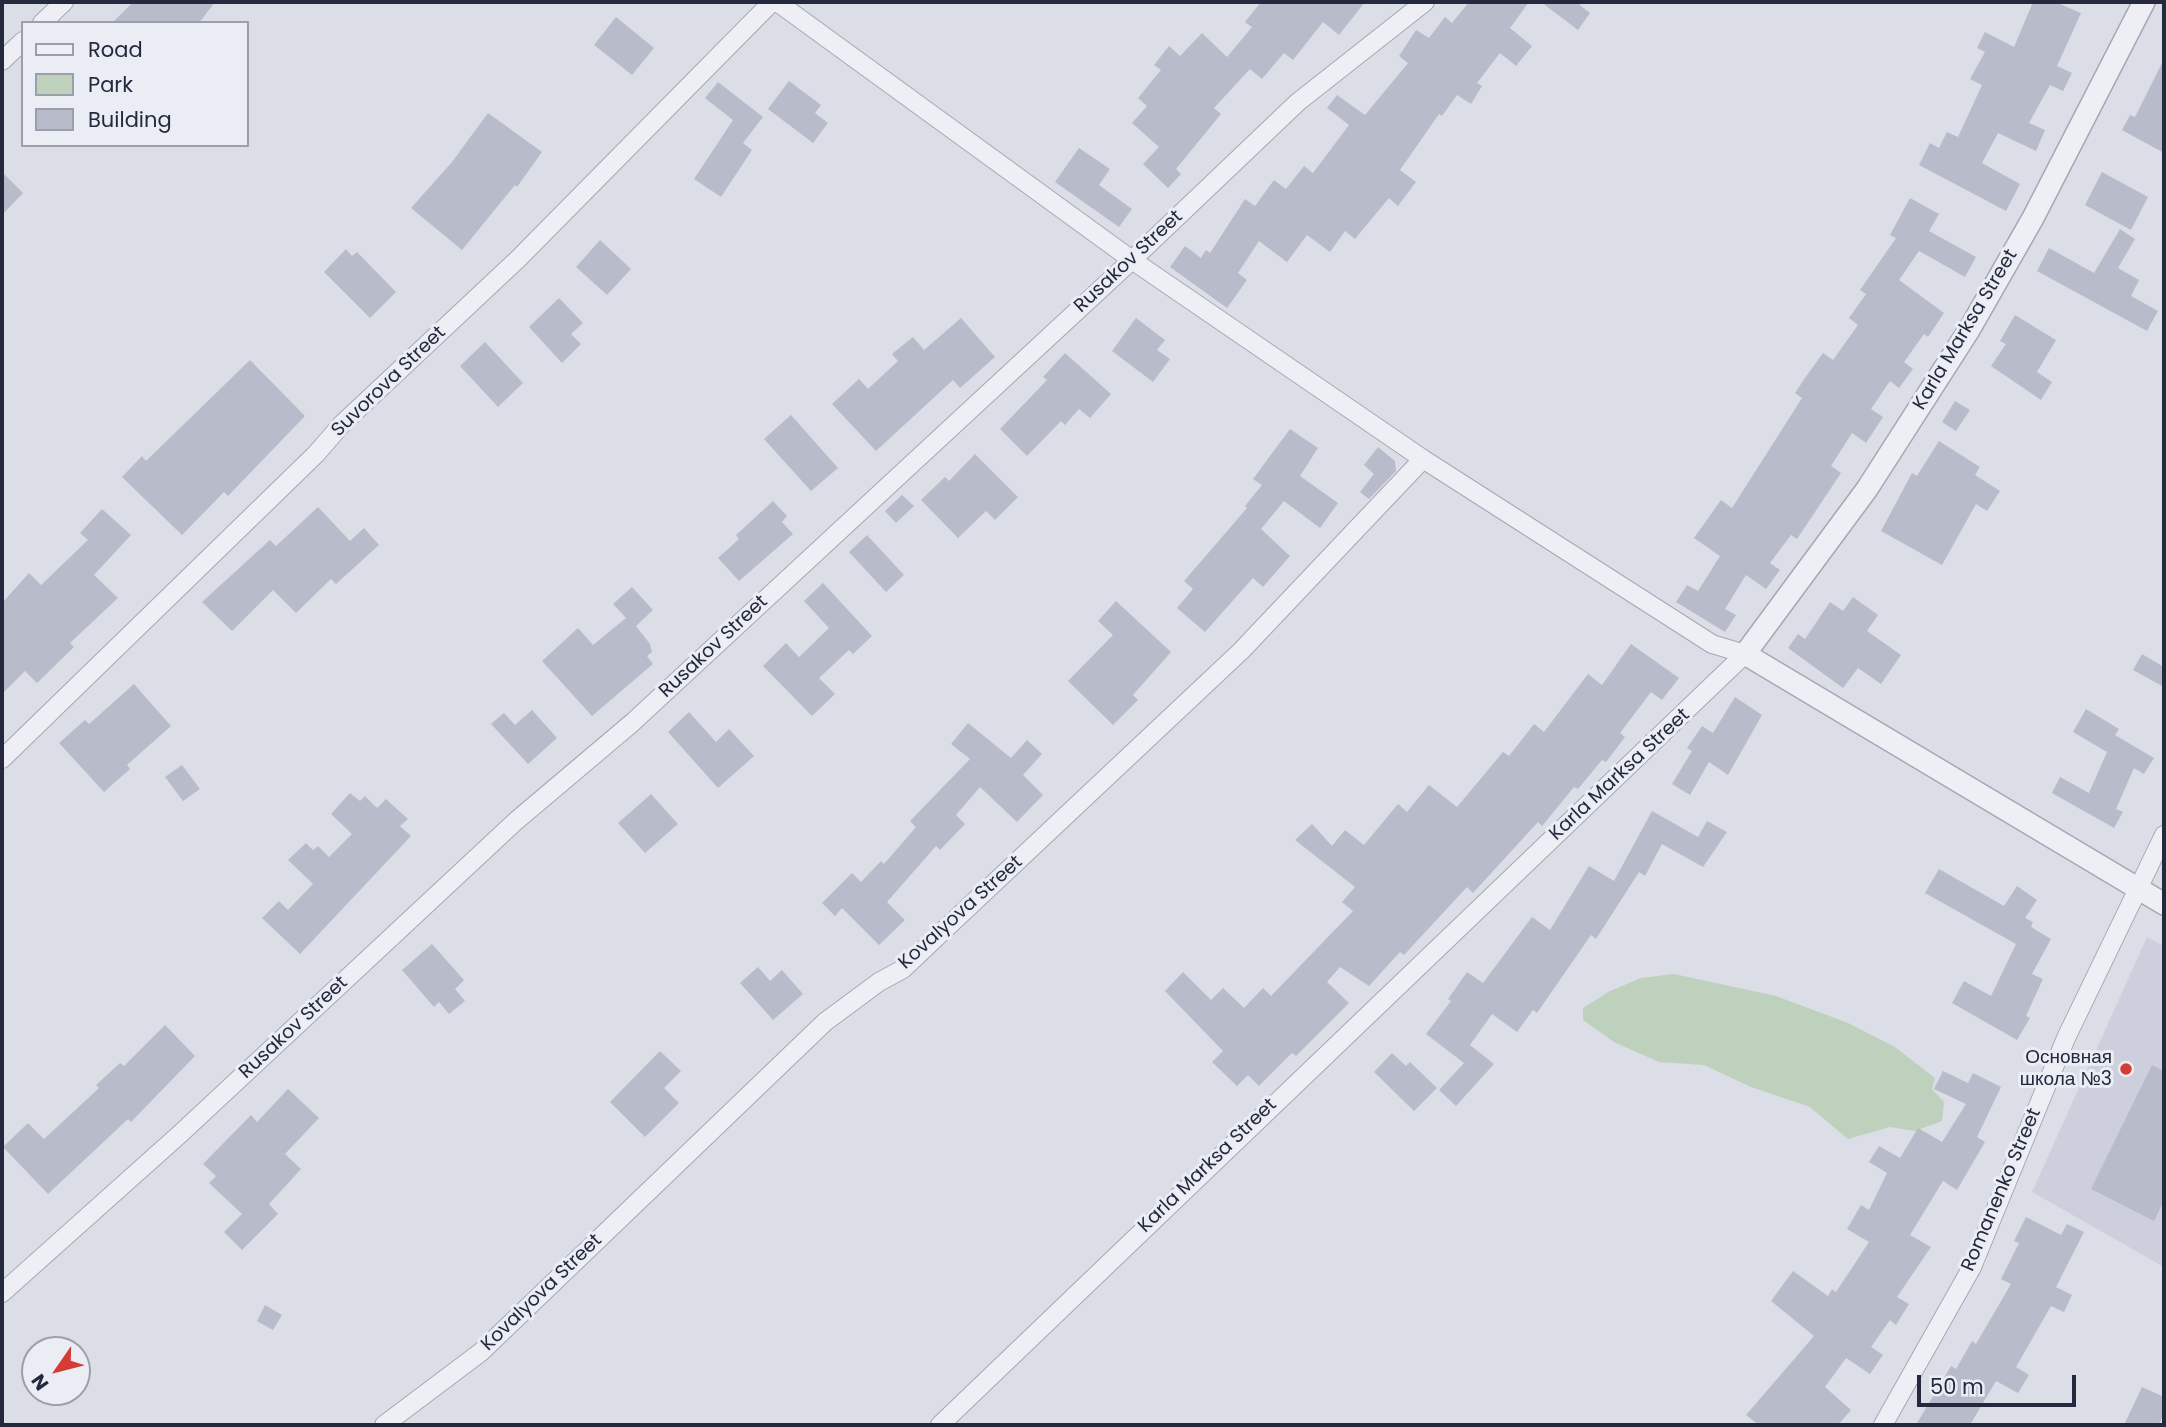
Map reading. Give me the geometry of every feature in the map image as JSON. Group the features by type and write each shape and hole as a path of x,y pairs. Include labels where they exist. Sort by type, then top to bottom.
{"street":[{"path":"44,21 64,2"},
{"path":"775,2 1132,260 1423,460 1712,644 1745,654 2164,904"},
{"name":"Suvorova Street","path":"2,759 316,454 342,424 518,259 775,2"},
{"name":"Rusakov Street","path":"2,1293 180,1134 517,820 633,722 1132,260 1298,102 1425,2"},
{"name":"Karla Marksa Street","path":"940,1425 1745,654 1867,489 1969,330 2034,218 2144,2"},
{"path":"2,61 21,43"},
{"name":"Kovalyova Street","path":"384,1425 481,1352 825,1022 903,968 942,932 1241,651 1423,460"},
{"name":"Romanenko Street","path":"1883,1425 1972,1267 2066,1038 2164,835"}],"shaded area":[{"name":"Основная школа №3","path":"2147,937 2164,946 2164,1267 2032,1192"}],"green space":[{"path":"1674,974 1776,996 1848,1023 1895,1047 1935,1078 1932,1089 1944,1102 1942,1121 1915,1131 1890,1127 1848,1139 1810,1107 1751,1087 1704,1065 1659,1062 1614,1042 1583,1020 1583,1008 1610,991 1641,978"}],"building":[{"path":"133,2 215,2 201,21 114,21"},
{"path":"1261,2 1365,2 1339,35 1323,22 1293,60 1284,53 1262,79 1250,69 1214,108 1221,114 1176,169 1181,174 1168,188 1143,164 1159,147 1132,123 1147,106 1138,98 1161,70 1154,65 1169,46 1180,56 1202,33 1227,57 1252,27 1245,22"},
{"path":"1469,2 1529,2 1510,28 1532,46 1516,66 1500,53 1477,83 1482,86 1471,104 1457,95 1442,116 1439,114 1400,170 1416,182 1398,206 1389,198 1355,239 1345,231 1330,252 1307,235 1287,262 1259,241 1238,273 1247,280 1227,308 1170,267 1185,246 1201,258 1206,250 1210,253 1245,199 1255,206 1274,180 1286,189 1304,166 1313,173 1349,125 1327,108 1337,95 1365,115 1408,63 1399,56 1416,30 1429,38 1445,17 1452,23"},
{"path":"1541,2 1576,2 1590,13 1578,30"},
{"path":"2033,2 2055,2 2081,13 2057,66 2072,73 2063,91 2050,85 2029,123 2045,130 2036,151 1998,133 1982,163 2020,184 2006,211 1919,165 1930,143 1939,148 1947,132 1958,137 1982,85 1970,79 1985,52 1977,48 1985,32 2014,47"},
{"path":"616,17 654,48 632,75 594,45"},
{"path":"2164,59 2164,153 2122,130 2130,115 2135,117"},
{"path":"789,81 821,105 815,113 828,123 813,143 768,109"},
{"path":"718,82 763,117 743,143 752,150 721,197 694,179 733,120 705,98"},
{"path":"488,113 542,152 517,187 515,185 462,250 411,208 452,162"},
{"path":"1079,148 1110,169 1099,185 1132,209 1119,227 1055,182"},
{"path":"2,172 23,193 2,215"},
{"path":"2102,172 2148,197 2131,230 2085,205"},
{"path":"1910,198 1939,214 1929,231 1976,257 1965,277 1919,251 1899,280 1944,313 1928,337 1924,334 1904,362 1913,369 1899,388 1890,381 1871,409 1883,417 1866,443 1852,433 1831,466 1841,473 1797,539 1791,535 1770,563 1780,570 1766,589 1746,575 1725,609 1736,615 1725,632 1676,602 1687,585 1698,591 1720,556 1694,538 1721,500 1732,508 1802,398 1795,393 1807,375 1823,353 1833,360 1858,325 1849,318 1866,294 1860,290 1896,238 1890,235"},
{"path":"2120,229 2135,239 2118,268 2139,280 2131,296 2158,311 2147,331 2037,271 2049,248 2094,273"},
{"path":"600,240 631,269 607,295 576,267"},
{"path":"346,249 352,256 357,252 396,292 370,318 324,272"},
{"path":"559,298 583,323 571,334 581,344 562,363 529,327"},
{"path":"2015,315 2056,340 2037,372 2052,382 2041,400 1991,366 2006,344 2000,341"},
{"path":"961,318 995,357 960,388 953,380 876,451 832,404 859,379 868,389 898,361 892,354 913,337 924,350"},
{"path":"1136,318 1165,340 1157,350 1170,359 1153,382 1112,351"},
{"path":"485,342 523,383 498,407 460,366"},
{"path":"1065,353 1111,394 1090,418 1079,409 1065,425 1061,421 1027,456 1000,429 1047,380 1043,377"},
{"path":"250,360 305,416 228,496 224,492 182,535 122,477 142,456 146,461"},
{"path":"1955,401 1970,410 1956,431 1942,422"},
{"path":"791,415 838,468 811,491 764,439"},
{"path":"1290,429 1318,448 1300,476 1338,503 1320,528 1284,501 1261,529 1290,556 1263,587 1253,578 1205,632 1177,608 1193,589 1184,581 1247,508 1245,506 1262,485 1253,479"},
{"path":"1939,441 1980,467 1975,475 2000,491 1987,511 1976,504 1942,565 1881,531 1912,473 1917,476"},
{"path":"1378,447 1395,461 1396,471 1369,499 1360,492 1374,474 1364,465"},
{"path":"975,454 1018,497 995,520 986,511 958,538 921,500 945,477 949,481"},
{"path":"902,495 914,506 896,523 885,511"},
{"path":"773,501 787,516 782,522 793,534 739,581 718,558 739,539 736,535"},
{"path":"318,507 350,541 364,528 379,545 336,584 331,579 296,613 273,590 232,631 202,602 270,540 276,546"},
{"path":"102,509 131,535 94,575 118,598 70,643 74,647 37,683 25,671 2,694 2,603 29,573 41,585 88,540 80,533"},
{"path":"867,535 904,575 886,592 849,552"},
{"path":"823,583 872,636 853,654 849,650 819,678 835,694 812,716 763,666 786,643 799,657 829,628 804,601"},
{"path":"632,587 653,610 636,626 650,644 652,652 647,656 653,664 592,716 542,661 578,628 593,645 626,618 613,604"},
{"path":"1853,597 1878,615 1867,631 1901,655 1881,684 1858,668 1843,688 1788,648 1798,634 1805,639 1830,602 1843,611"},
{"path":"1116,601 1171,652 1133,695 1138,700 1113,725 1068,681 1113,635 1098,621"},
{"path":"1631,644 1679,678 1662,700 1651,692 1620,733 1625,737 1606,762 1602,760 1578,789 1574,787 1542,826 1538,822 1473,893 1467,887 1404,955 1400,952 1369,986 1340,967 1327,982 1349,1003 1296,1056 1292,1053 1259,1086 1248,1075 1237,1086 1212,1062 1223,1051 1165,991 1183,972 1211,1000 1223,988 1244,1008 1263,988 1271,996 1353,911 1342,902 1355,887 1295,840 1312,824 1332,846 1345,830 1364,845 1398,804 1407,812 1429,785 1457,807 1503,752 1509,756 1534,724 1544,732 1588,674 1602,685"},
{"path":"2142,654 2164,667 2164,687 2133,670"},
{"path":"134,684 171,726 127,765 130,769 104,792 59,743 85,720 89,724"},
{"path":"1735,697 1762,715 1728,775 1709,762 1690,795 1672,784 1692,751 1687,748 1702,726 1713,733"},
{"path":"2086,709 2119,729 2115,735 2154,758 2144,774 2134,768 2116,809 2123,812 2114,828 2052,793 2060,777 2089,793 2107,752 2073,732"},
{"path":"532,710 557,738 528,764 491,724 504,713 515,725"},
{"path":"689,712 716,742 729,729 754,756 718,788 668,732"},
{"path":"968,723 1011,758 1027,740 1042,754 1023,775 1043,795 1017,822 980,787 956,815 965,824 940,850 936,846 887,902 905,920 879,945 842,908 835,916 822,903 852,873 861,882 881,861 884,864 916,827 910,821 970,759 951,744"},
{"path":"182,765 200,789 183,801 165,777"},
{"path":"350,793 360,801 365,796 377,808 386,799 408,819 400,826 411,836 300,954 262,918 279,901 288,910 313,884 288,860 306,843 313,850 318,846 329,857 352,834 331,814"},
{"path":"651,794 678,824 645,853 618,823"},
{"path":"1652,811 1698,837 1707,821 1727,832 1703,867 1662,844 1645,876 1639,872 1596,939 1591,935 1537,1013 1533,1010 1517,1032 1492,1014 1470,1045 1494,1064 1456,1106 1439,1090 1464,1063 1426,1034 1451,1001 1448,999 1467,972 1483,983 1532,917 1550,930 1589,866 1614,881"},
{"path":"1939,869 2004,906 2017,886 2037,900 2025,918 2033,922 2031,927 2051,939 2032,974 2043,979 2026,1016 2030,1018 2017,1040 1952,1003 1964,981 1991,996 2016,944 1925,893"},
{"path":"432,944 464,980 455,989 465,1001 449,1014 439,1002 434,1007 402,970"},
{"path":"758,967 770,981 782,970 803,994 773,1020 740,983"},
{"path":"165,1025 195,1056 131,1122 128,1119 48,1194 3,1147 28,1123 44,1139 99,1088 96,1085 120,1063 124,1066"},
{"path":"660,1051 681,1071 664,1088 679,1103 645,1137 610,1102"},
{"path":"1392,1053 1406,1066 1410,1062 1437,1088 1414,1111 1374,1072"},
{"path":"2152,1065 2164,1071 2164,1200 2154,1221 2091,1189"},
{"path":"1943,1071 1968,1083 1973,1073 2001,1087 1977,1137 1985,1142 1957,1190 1943,1181 1910,1235 1931,1247 1897,1297 1909,1304 1896,1325 1890,1320 1871,1347 1883,1355 1870,1374 1846,1358 1825,1387 1851,1410 1838,1425 1759,1425 1746,1415 1814,1336 1771,1301 1793,1271 1828,1296 1832,1289 1836,1292 1869,1242 1847,1229 1861,1205 1869,1210 1887,1173 1869,1162 1879,1146 1900,1158 1918,1128 1942,1142 1966,1104 1934,1089"},
{"path":"288,1089 319,1118 285,1154 301,1169 269,1204 278,1214 242,1250 224,1232 242,1214 209,1183 216,1176 203,1164 251,1115 257,1122"},
{"path":"2026,1217 2061,1235 2067,1224 2084,1232 2056,1287 2072,1295 2064,1312 2051,1306 2016,1367 2029,1375 2018,1393 1996,1381 1970,1425 1916,1425 1951,1366 1956,1369 1972,1341 1976,1344 2011,1284 2001,1279 2019,1243 2014,1241"},
{"path":"265,1305 282,1315 273,1330 257,1321"},
{"path":"2142,1387 2164,1397 2164,1413 2159,1425 2124,1425"}],"place":[{"name":"Основная школа №3","path":"2126,1069"}]}
